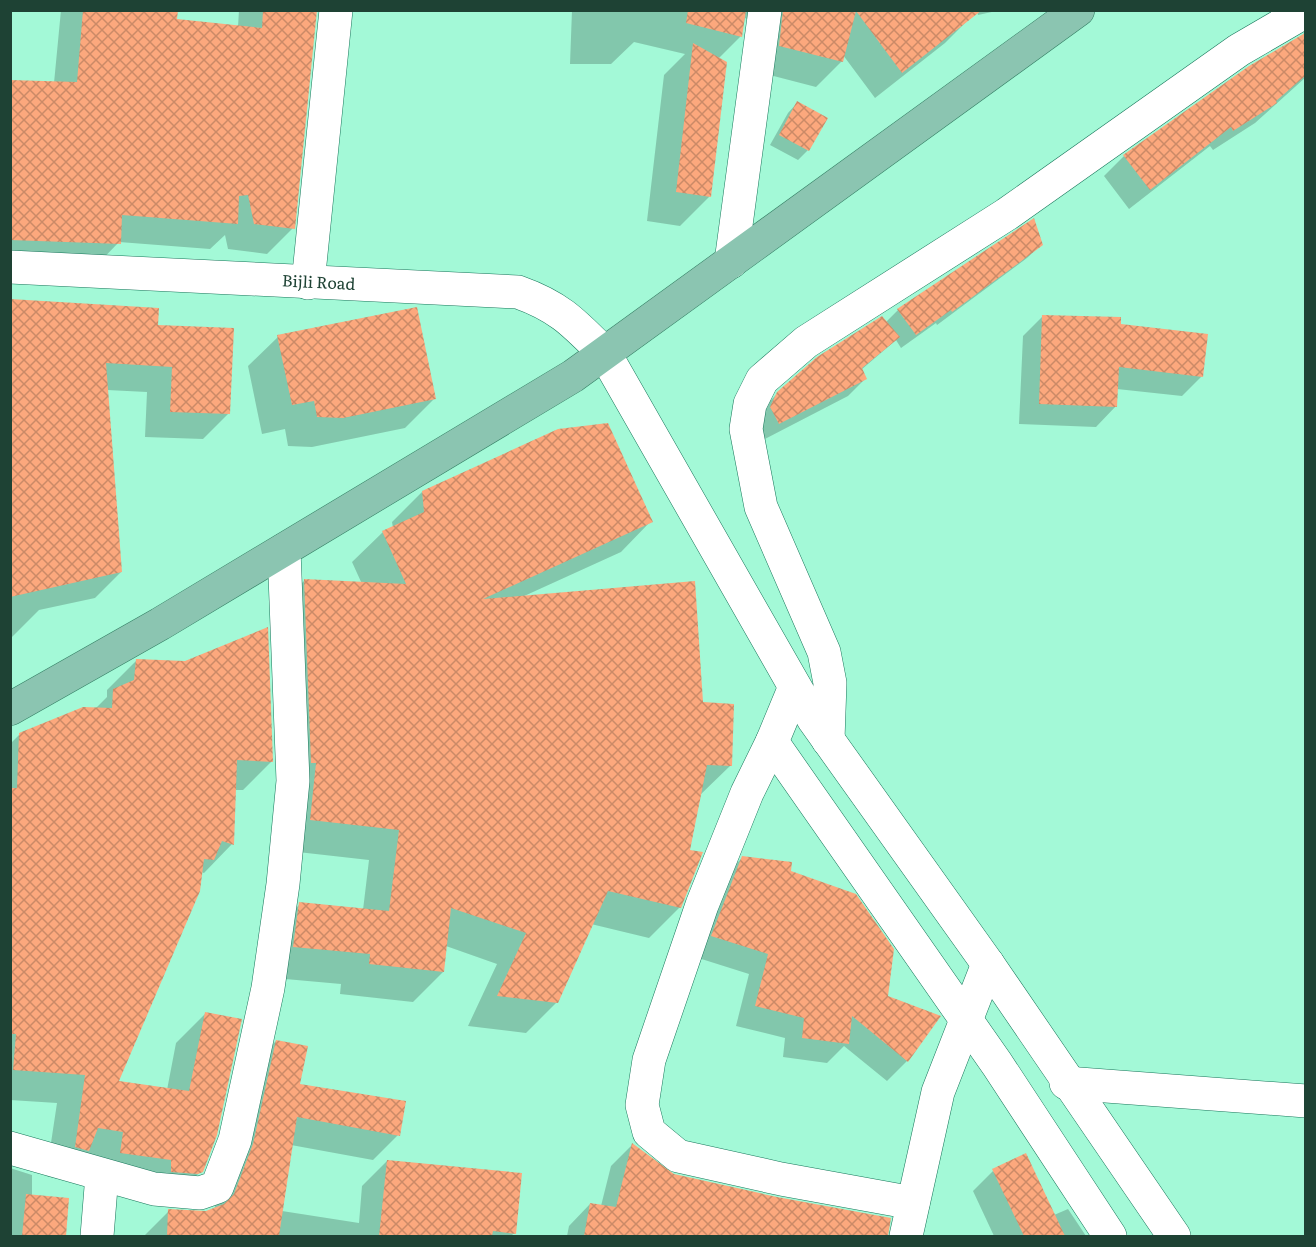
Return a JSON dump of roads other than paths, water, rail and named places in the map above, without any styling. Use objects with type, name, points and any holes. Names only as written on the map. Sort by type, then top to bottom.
[{"type":"main road","points":[[10,709],[160,624],[573,376],[1078,10]]},
{"type":"street","points":[[308,283],[336,10]]},
{"type":"street","points":[[731,262],[765,10]]},
{"type":"street","points":[[828,740],[830,683],[824,652],[761,507],[746,429],[750,404],[762,380],[806,342],[1007,214],[1239,50],[1305,11]]},
{"type":"street","name":"Bijli Road","points":[[10,267],[518,292],[543,301],[569,317],[605,354],[794,689],[988,964],[1066,1083],[1174,1236]]},
{"type":"street","points":[[10,1148],[154,1188],[200,1193],[217,1187],[235,1140],[268,988],[283,884],[293,781],[284,550]]},
{"type":"street","points":[[794,689],[747,793],[702,905],[649,1060],[642,1105],[649,1132],[678,1156],[781,1179],[913,1203]]},
{"type":"street","points":[[772,742],[997,1064],[1110,1236]]},
{"type":"street","points":[[906,1236],[938,1092],[988,964]]},
{"type":"street","points":[[1066,1083],[1284,1099]]},
{"type":"street","points":[[97,1236],[102,1175]]}]
